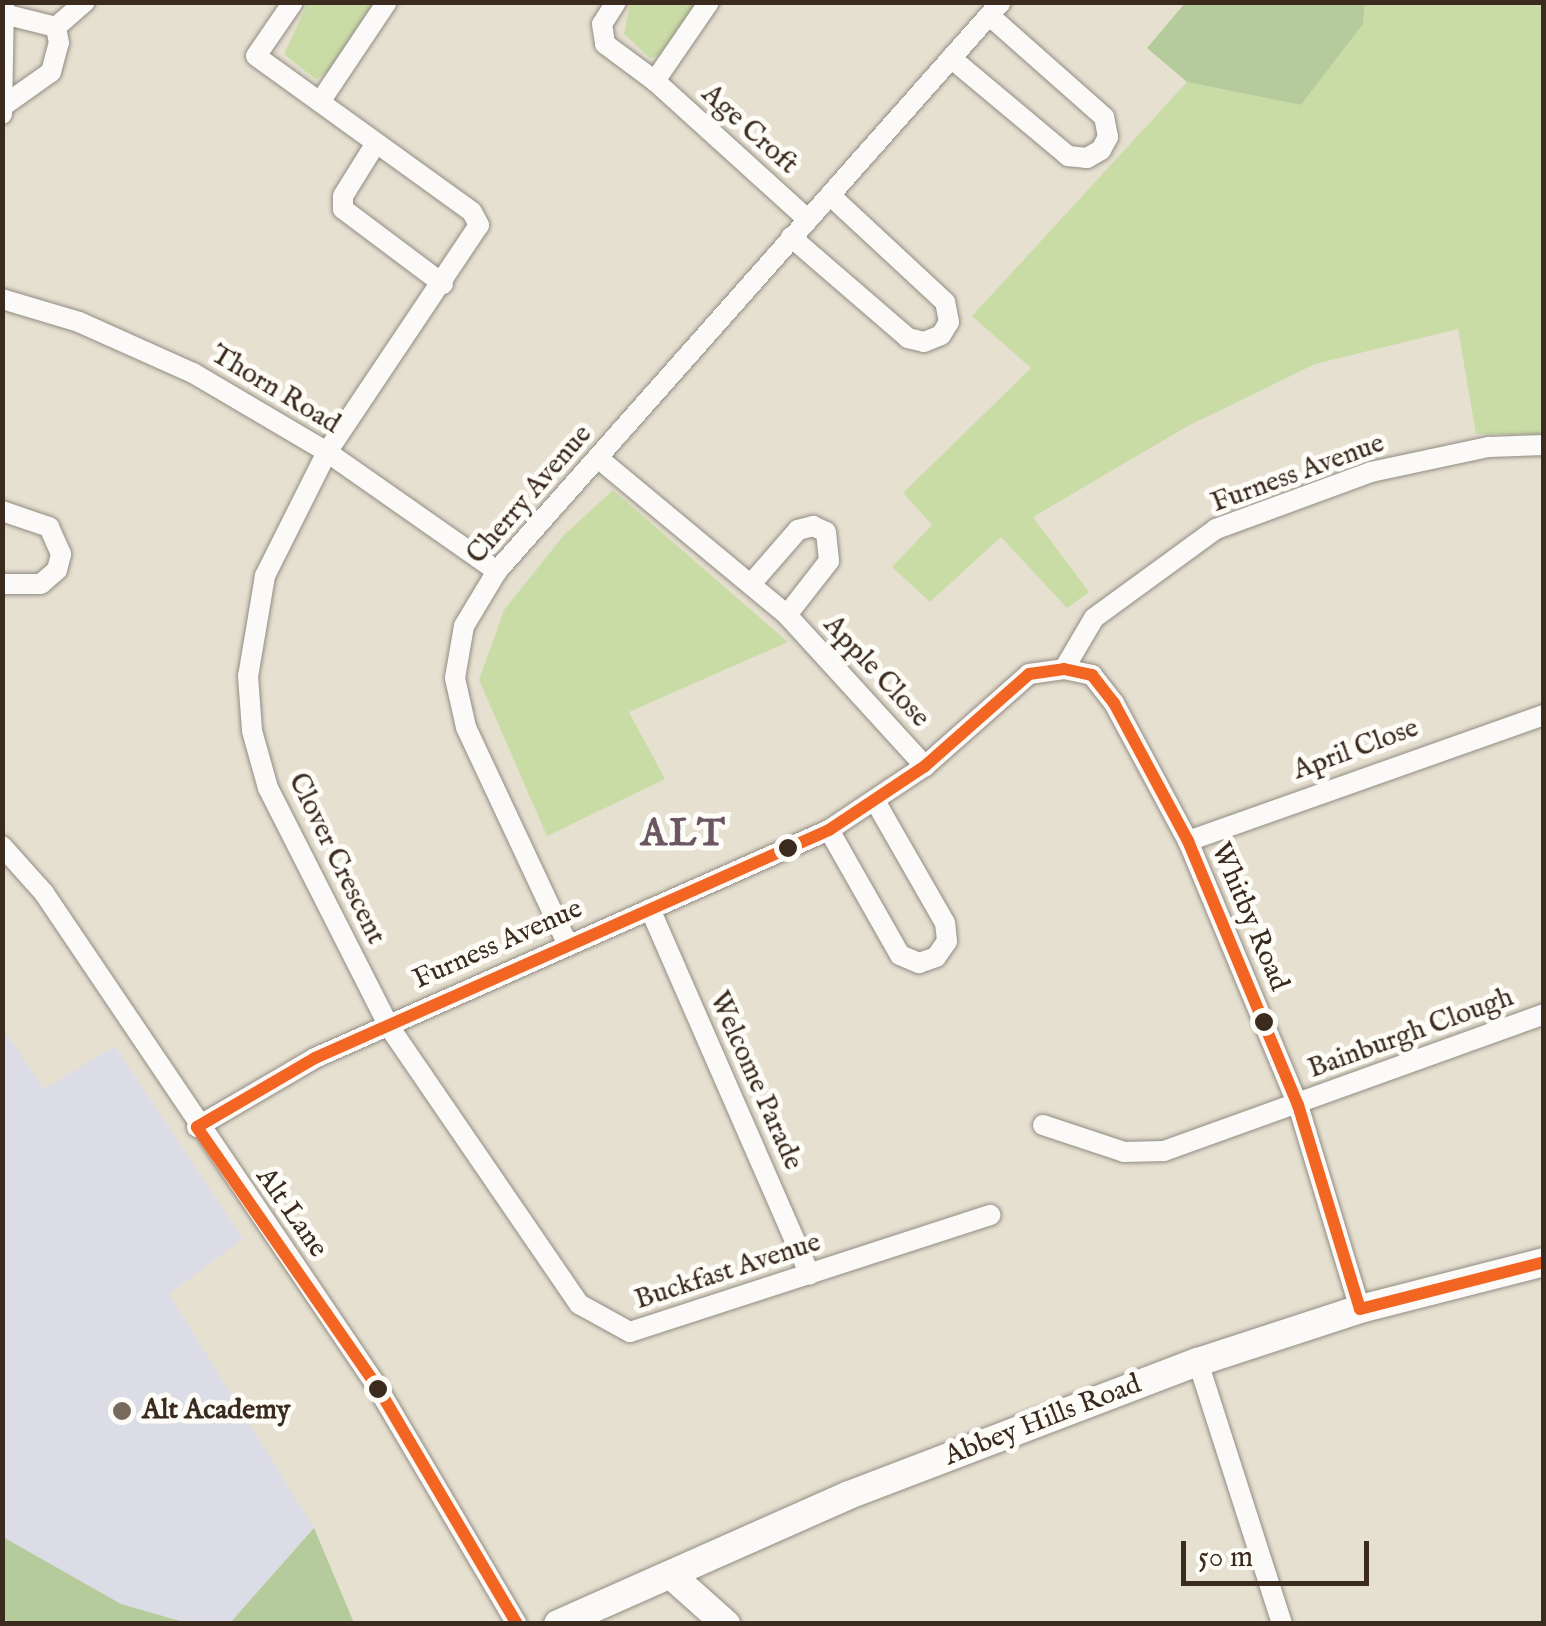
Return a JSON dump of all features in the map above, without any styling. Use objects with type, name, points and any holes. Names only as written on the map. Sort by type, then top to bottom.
[{"type":"main road","name":"Abbey Hills Road","points":[[558,1624],[849,1495],[1198,1362],[1360,1308],[1544,1262]]},
{"type":"main road","points":[[671,1575],[726,1624]]},
{"type":"street","points":[[2,114],[4,2]]},
{"type":"street","points":[[3,106],[50,72],[56,27],[85,2]]},
{"type":"street","points":[[293,2],[256,56],[376,143],[343,196],[343,209],[443,284]]},
{"type":"street","points":[[320,102],[387,2]]},
{"type":"street","name":"Age Croft","points":[[616,2],[602,24],[605,44],[655,80],[806,220]]},
{"type":"street","points":[[655,80],[710,2]]},
{"type":"street","name":"Cherry Avenue","points":[[567,943],[466,727],[458,694],[464,626],[498,571],[791,236],[995,9],[1104,117],[1108,137],[1101,150],[1087,158],[1068,156],[951,58]]},
{"type":"street","points":[[4,14],[56,27]]},
{"type":"street","name":"Clover Crescent","points":[[376,143],[478,219],[476,237],[327,452],[265,576],[248,676],[252,731],[268,788],[388,1025]]},
{"type":"street","points":[[791,236],[908,338],[924,342],[941,335],[948,322],[945,302],[830,195]]},
{"type":"street","name":"Thorn Road","points":[[2,299],[79,322],[193,373],[327,452],[498,571]]},
{"type":"street","name":"Furness Avenue","points":[[1064,669],[1094,618],[1216,529],[1371,472],[1490,447],[1544,445]]},
{"type":"street","name":"Apple Close","points":[[598,458],[786,615],[925,766]]},
{"type":"street","points":[[2,511],[49,527],[61,560],[42,584],[2,584]]},
{"type":"street","name":"Apple Close","points":[[751,584],[798,530],[812,526],[826,532],[829,561],[786,615]]},
{"type":"street","name":"Furness Avenue","points":[[197,1127],[315,1058],[828,830],[925,766],[1029,674],[1064,669],[1092,675]]},
{"type":"street","name":"Whitby Road","points":[[1092,675],[1114,703],[1188,841],[1298,1105],[1360,1308]]},
{"type":"street","name":"April Close","points":[[1188,841],[1544,714]]},
{"type":"street","points":[[828,830],[900,955],[919,963],[936,957],[946,942],[945,923],[876,801]]},
{"type":"street","name":"Alt Lane","points":[[2,846],[44,893],[197,1127],[376,1386],[517,1624]]},
{"type":"street","name":"Welcome Parade","points":[[650,909],[810,1275]]},
{"type":"street","name":"Bainburgh Clough","points":[[1043,1126],[1124,1152],[1164,1151],[1544,1014]]},
{"type":"street","name":"Buckfast Avenue","points":[[388,1025],[579,1304],[630,1332],[992,1215]]},
{"type":"street","points":[[1198,1362],[1282,1624]]},
{"type":"shaded area","name":"Alt Academy","points":[[2,1027],[44,1089],[115,1046],[243,1239],[169,1294],[314,1528],[230,1623],[187,1623],[121,1604],[3,1537]]},
{"type":"green space","points":[[1185,2],[1365,3],[1363,24],[1301,105],[1187,82],[1147,48]]},
{"type":"green space","points":[[308,3],[377,3],[329,72],[315,79],[284,54]]},
{"type":"green space","points":[[630,3],[698,3],[660,56],[650,58],[624,34]]},
{"type":"green space","points":[[1365,3],[1543,3],[1543,434],[1476,434],[1458,329],[1315,364],[1186,427],[1033,517],[1089,592],[1067,608],[1001,537],[930,602],[892,567],[932,525],[903,493],[1031,368],[972,316],[1187,82],[1301,105],[1363,24]]},
{"type":"green space","points":[[613,490],[788,642],[629,712],[665,779],[547,836],[479,680],[504,610],[564,535]]},
{"type":"green space","points":[[314,1528],[354,1623],[230,1623]]},
{"type":"green space","points":[[3,1537],[121,1604],[187,1623],[11,1623],[3,1619]]},
{"type":"transit line","points":[[517,1624],[376,1385],[197,1127],[315,1058],[829,830],[925,766],[1029,674],[1064,669],[1092,675],[1114,703],[1188,841],[1298,1105],[1360,1309],[1544,1262]]},
{"type":"place","name":"Alt Academy","points":[[122,1411]]},
{"type":"district","name":"ALT","points":[[684,836]]}]
